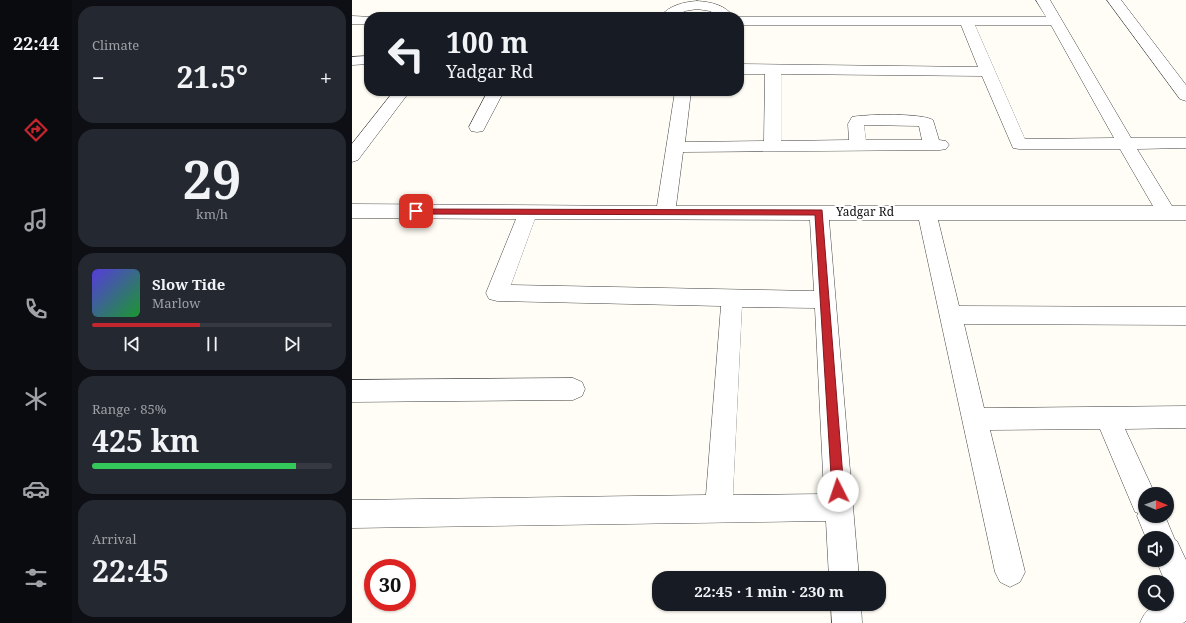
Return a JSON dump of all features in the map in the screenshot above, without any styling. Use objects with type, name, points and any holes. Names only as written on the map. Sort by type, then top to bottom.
[{"type":"street","points":[[1043,0],[1054,22],[1166,213]]},
{"type":"street","points":[[1114,0],[1186,96]]},
{"type":"street","points":[[675,12],[682,8],[700,3],[723,12]]},
{"type":"street","points":[[352,20],[364,20]]},
{"type":"street","points":[[744,20],[1054,22]]},
{"type":"street","points":[[966,21],[1019,144],[1186,143]]},
{"type":"street","points":[[352,61],[364,60]]},
{"type":"street","points":[[744,69],[773,68],[988,72]]},
{"type":"street","points":[[772,147],[773,68]]},
{"type":"street","points":[[352,156],[398,96]]},
{"type":"street","points":[[477,127],[493,96]]},
{"type":"street","points":[[666,213],[682,96]]},
{"type":"street","points":[[674,147],[772,147],[858,146],[936,145],[927,124],[923,121],[863,120],[858,121],[856,124],[858,146]]},
{"type":"street","name":"Yadgar Rd","points":[[352,211],[528,213],[819,212],[1186,214]]},
{"type":"street","points":[[819,212],[844,571]]},
{"type":"street","points":[[528,213],[498,293],[824,300]]},
{"type":"street","points":[[927,213],[1010,572]]},
{"type":"street","points":[[718,507],[732,298]]},
{"type":"street","points":[[951,315],[1186,316]]},
{"type":"street","points":[[352,391],[572,389]]},
{"type":"street","points":[[974,419],[1186,417]]},
{"type":"street","points":[[1108,418],[1138,487]]},
{"type":"street","points":[[352,514],[718,507],[839,507]]},
{"type":"street","points":[[1174,567],[1186,594]]},
{"type":"street","points":[[1154,623],[1186,604]]},
{"type":"street","points":[[846,611],[847,623]]},
{"type":"route","points":[[416,211],[528,213],[819,212],[838,491]]}]
